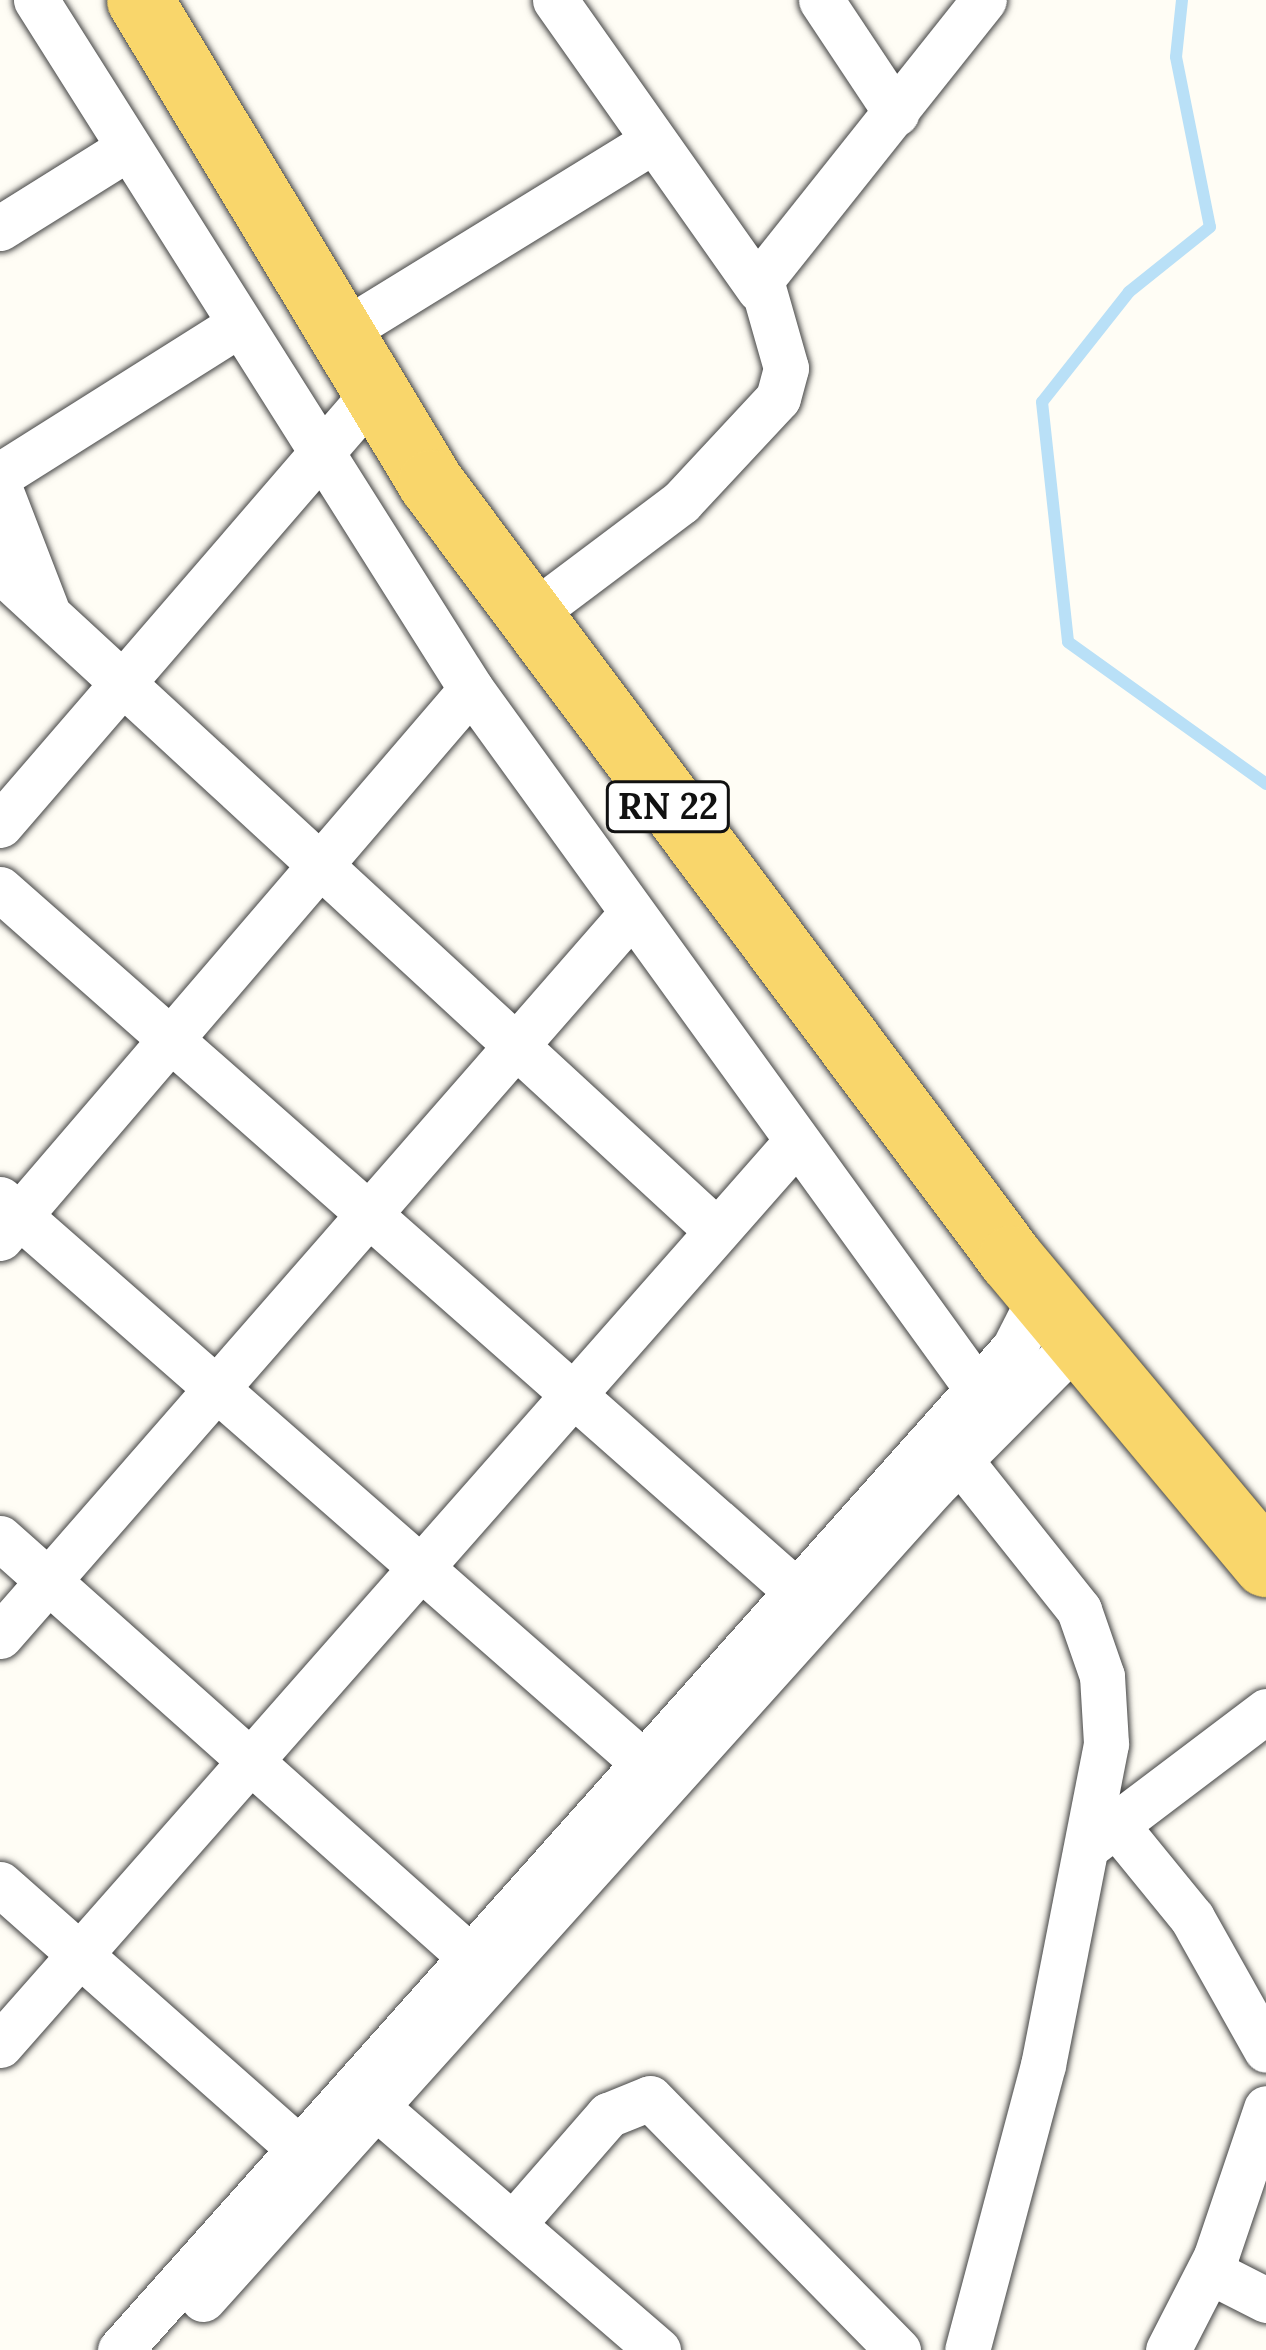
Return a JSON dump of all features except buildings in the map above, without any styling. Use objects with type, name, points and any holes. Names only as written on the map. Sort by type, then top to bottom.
[{"type":"main road","name":"RN 22","points":[[140,0],[372,394],[1059,1319],[1266,1564]]},
{"type":"street","points":[[36,0],[315,457],[471,689],[794,1144],[987,1403]]},
{"type":"street","points":[[532,614],[681,502],[778,398],[786,368],[758,289],[555,0]]},
{"type":"street","points":[[821,0],[896,113]]},
{"type":"street","points":[[758,289],[984,0]]},
{"type":"street","points":[[336,336],[653,141]]},
{"type":"street","points":[[0,228],[128,148]]},
{"type":"street","points":[[0,475],[238,325]]},
{"type":"street","points":[[0,825],[372,394]]},
{"type":"street","points":[[0,489],[46,608]]},
{"type":"street","points":[[0,570],[716,1232]]},
{"type":"street","points":[[471,689],[172,1039],[6,1218],[217,1388],[654,1772]]},
{"type":"street","points":[[0,889],[807,1601]]},
{"type":"street","points":[[0,1636],[630,915]]},
{"type":"street","points":[[0,2045],[794,1144]]},
{"type":"street","points":[[120,2350],[308,2156],[1059,1319]]},
{"type":"street","points":[[807,1601],[959,1460],[987,1403]]},
{"type":"street","points":[[959,1460],[1054,1573],[1092,1640],[1106,1744],[1104,1835],[967,2350]]},
{"type":"street","points":[[0,1538],[478,1965]]},
{"type":"street","points":[[1104,1835],[1266,1711]]},
{"type":"street","points":[[1104,1835],[1192,1918],[1266,2050]]},
{"type":"street","points":[[0,1883],[308,2156]]},
{"type":"street","points":[[157,2350],[308,2156],[375,2106],[478,1965]]},
{"type":"street","points":[[513,2224],[608,2115],[650,2098],[898,2350]]},
{"type":"street","points":[[375,2106],[513,2224],[643,2345]]},
{"type":"street","points":[[1168,2350],[1209,2271],[1266,2108]]},
{"type":"street","points":[[1209,2271],[1266,2300]]},
{"type":"waterway","points":[[1182,0],[1176,57],[1210,227],[1129,292],[1042,402],[1068,642],[1266,784]]}]
